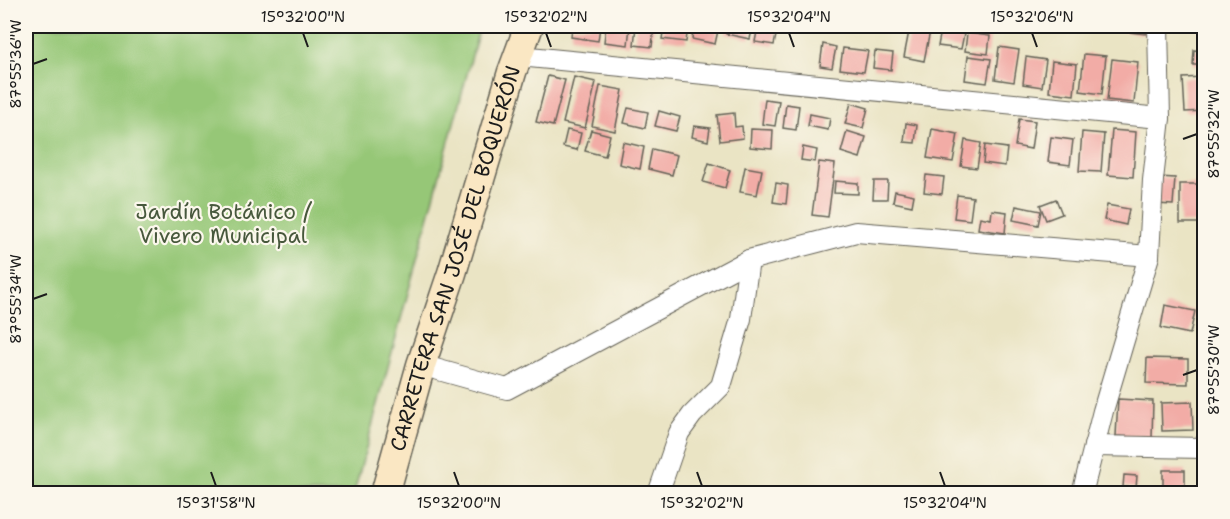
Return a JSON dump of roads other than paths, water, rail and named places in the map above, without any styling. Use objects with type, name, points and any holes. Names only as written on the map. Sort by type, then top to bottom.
[{"type":"street","name":"CARRETERA SAN JOSÉ DEL BOQUERÓN","points":[[385,494],[421,365],[452,273],[512,72],[529,26]]},
{"type":"street","points":[[1082,494],[1149,256],[1153,180],[1160,118],[1158,26]]},
{"type":"street","points":[[519,56],[1160,118]]},
{"type":"street","points":[[421,365],[507,389],[749,260],[856,232],[1149,256]]},
{"type":"street","points":[[657,494],[679,433],[692,415],[721,386],[741,319],[749,260]]},
{"type":"street","points":[[1094,446],[1204,448]]},
{"type":"park label","name":"Jardín Botánico / Vivero Municipal","points":[[223,224]]}]
